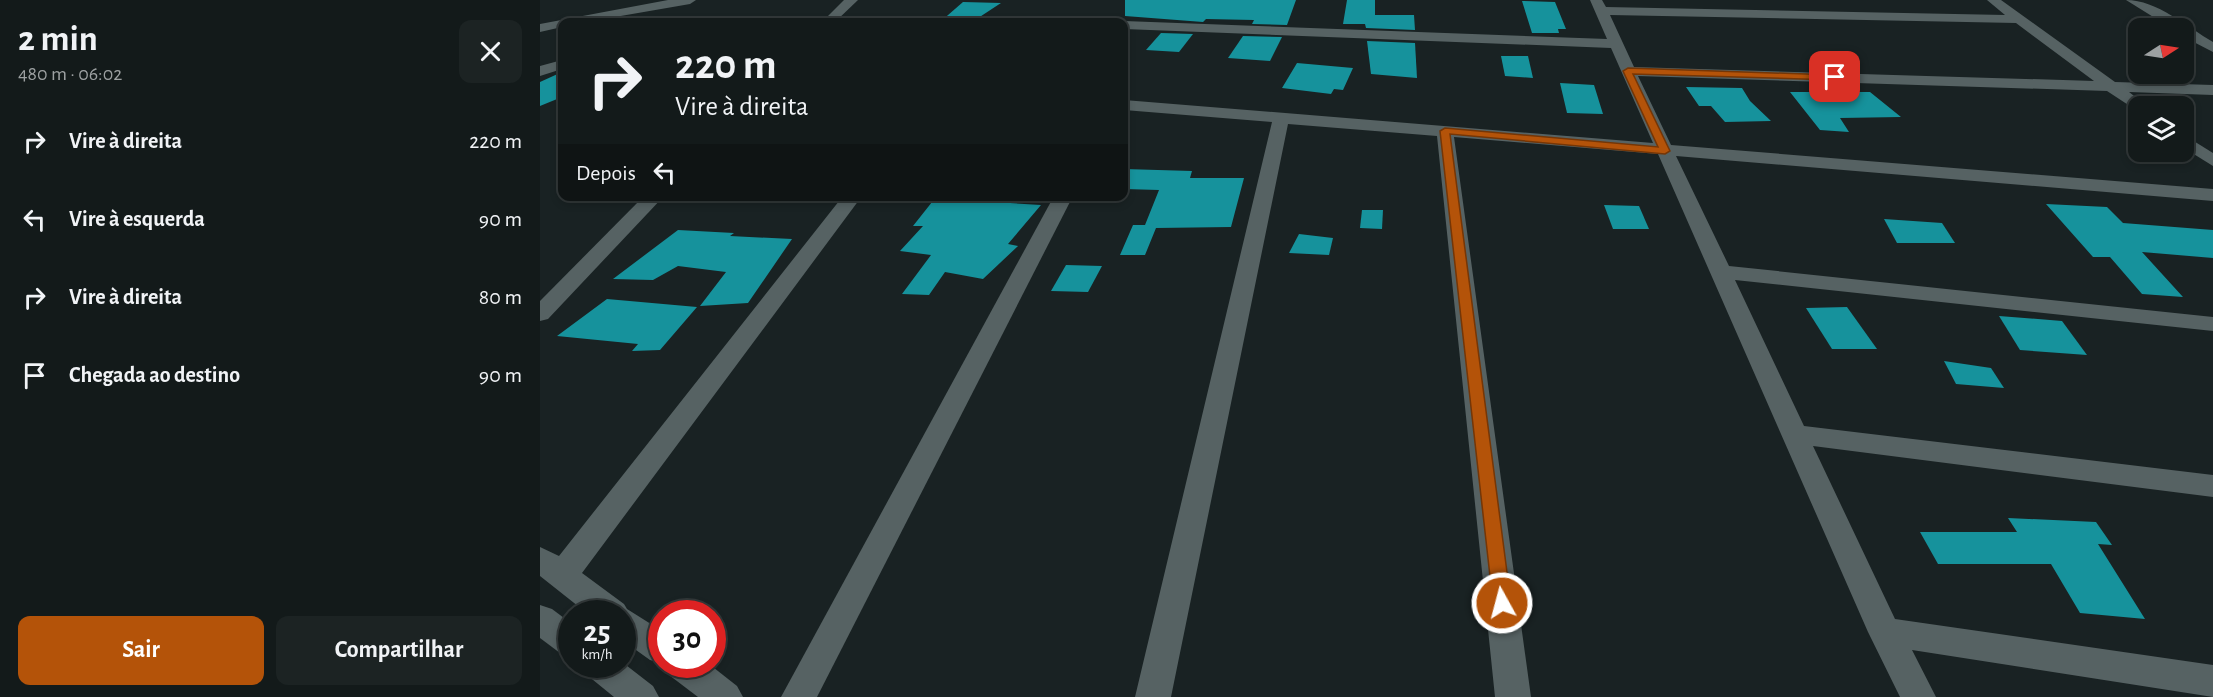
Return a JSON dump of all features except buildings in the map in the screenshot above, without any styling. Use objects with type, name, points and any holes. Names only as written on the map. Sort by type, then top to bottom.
[{"type":"street","points":[[591,18],[690,0]]},
{"type":"street","points":[[832,18],[852,0]]},
{"type":"street","points":[[1993,0],[2128,99]]},
{"type":"street","points":[[2132,0],[2162,18]]},
{"type":"street","points":[[1918,697],[1885,632],[1598,5],[2018,19]]},
{"type":"street","points":[[1001,18],[1012,7]]},
{"type":"street","points":[[540,28],[558,24]]},
{"type":"street","points":[[1128,25],[1616,44]]},
{"type":"street","points":[[2194,37],[2213,48]]},
{"type":"street","points":[[540,71],[558,65]]},
{"type":"street","points":[[1628,71],[2213,90]]},
{"type":"street","points":[[1128,105],[2213,195]]},
{"type":"street","points":[[1153,697],[1281,118]]},
{"type":"street","points":[[1445,131],[1513,697]]},
{"type":"street","points":[[2194,147],[2213,161]]},
{"type":"street","points":[[540,314],[650,201]]},
{"type":"street","points":[[594,600],[551,568],[849,201]]},
{"type":"street","points":[[799,697],[1061,201]]},
{"type":"street","points":[[1720,272],[2213,324]]},
{"type":"street","points":[[1794,434],[2213,486]]},
{"type":"street","points":[[540,619],[558,632]]},
{"type":"street","points":[[1885,632],[2213,681]]},
{"type":"street","points":[[617,678],[641,697]]},
{"type":"street","points":[[700,678],[725,697]]},
{"type":"route","points":[[1502,603],[1445,131],[1665,151],[1628,71],[1835,77]]}]
